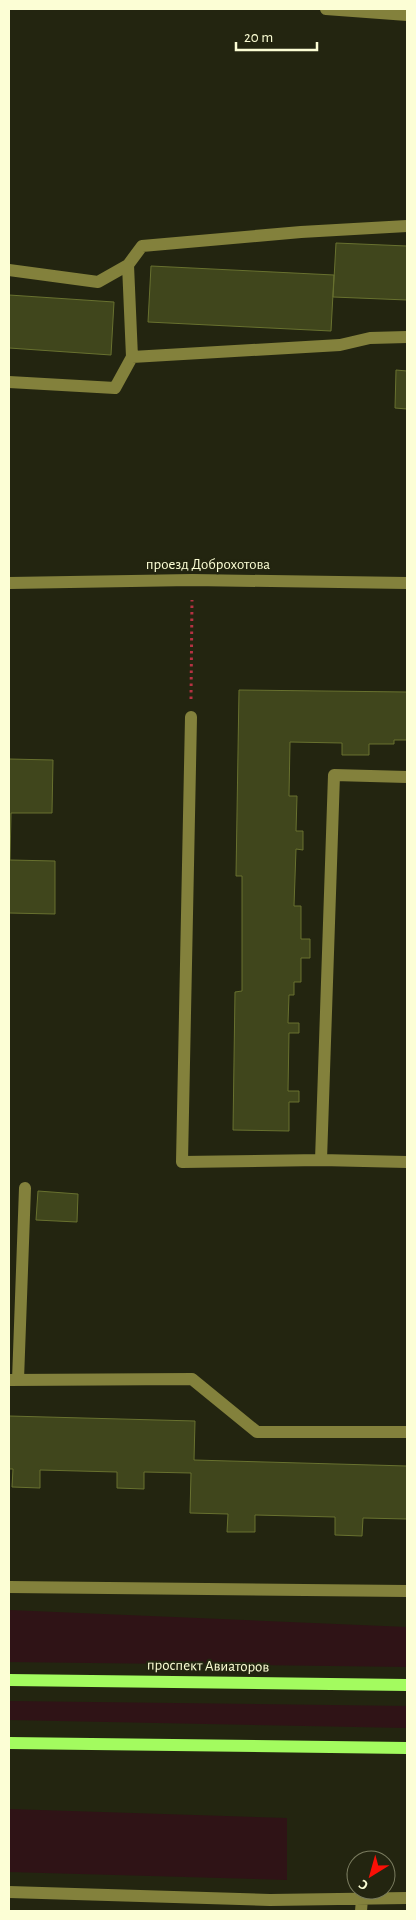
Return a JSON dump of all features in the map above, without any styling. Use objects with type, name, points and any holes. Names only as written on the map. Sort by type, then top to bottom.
[{"type":"main road","name":"проспект Авиаторов","points":[[9,1680],[407,1685]]},
{"type":"main road","points":[[9,1743],[407,1748]]},
{"type":"street","points":[[326,9],[407,15]]},
{"type":"street","points":[[9,270],[98,282],[128,266],[142,246],[301,232],[407,226]]},
{"type":"street","points":[[9,382],[115,388],[132,357],[128,266]]},
{"type":"street","points":[[132,357],[340,345],[370,338],[407,337]]},
{"type":"street","name":"проезд Доброхотова","points":[[9,583],[192,580],[407,583]]},
{"type":"street","points":[[191,717],[182,1162],[321,1160],[407,1162]]},
{"type":"street","points":[[321,1160],[334,775],[407,777]]},
{"type":"street","points":[[25,1188],[14,1328],[14,1380],[192,1379],[257,1432],[407,1432]]},
{"type":"street","points":[[9,1587],[407,1592]]},
{"type":"street","points":[[9,1892],[270,1900],[362,1905],[407,1898]]},
{"type":"path","points":[[191,717],[192,580]]},
{"type":"shaded area","points":[[9,1610],[407,1627],[407,1667],[9,1662]]},
{"type":"shaded area","points":[[9,1701],[407,1706],[407,1728],[9,1720]]},
{"type":"shaded area","points":[[9,1809],[287,1818],[287,1880],[9,1872]]},
{"type":"building","points":[[336,243],[407,246],[407,300],[333,297]]},
{"type":"building","points":[[151,266],[334,275],[331,331],[148,322]]},
{"type":"building","points":[[9,295],[114,302],[111,355],[9,348]]},
{"type":"building","points":[[396,370],[407,371],[407,409],[395,408]]},
{"type":"building","points":[[239,690],[407,692],[407,740],[394,740],[394,744],[369,744],[369,755],[342,755],[342,743],[290,742],[289,796],[297,796],[296,831],[303,831],[303,850],[296,849],[294,906],[301,906],[301,939],[310,939],[310,958],[301,958],[301,982],[294,982],[294,995],[289,995],[288,1023],[299,1023],[299,1033],[289,1033],[288,1091],[299,1091],[299,1102],[289,1102],[289,1131],[233,1130],[235,992],[242,991],[242,876],[236,876]]},
{"type":"building","points":[[9,759],[53,760],[52,813],[11,813],[10,860],[55,861],[55,914],[9,913]]},
{"type":"building","points":[[38,1191],[78,1194],[77,1222],[36,1220]]},
{"type":"building","points":[[9,1416],[195,1421],[194,1460],[407,1466],[407,1519],[363,1518],[362,1536],[335,1535],[335,1517],[255,1515],[255,1532],[227,1532],[228,1514],[190,1513],[191,1473],[144,1472],[144,1489],[117,1488],[117,1472],[40,1470],[40,1488],[12,1487],[13,1469],[9,1469]]}]
